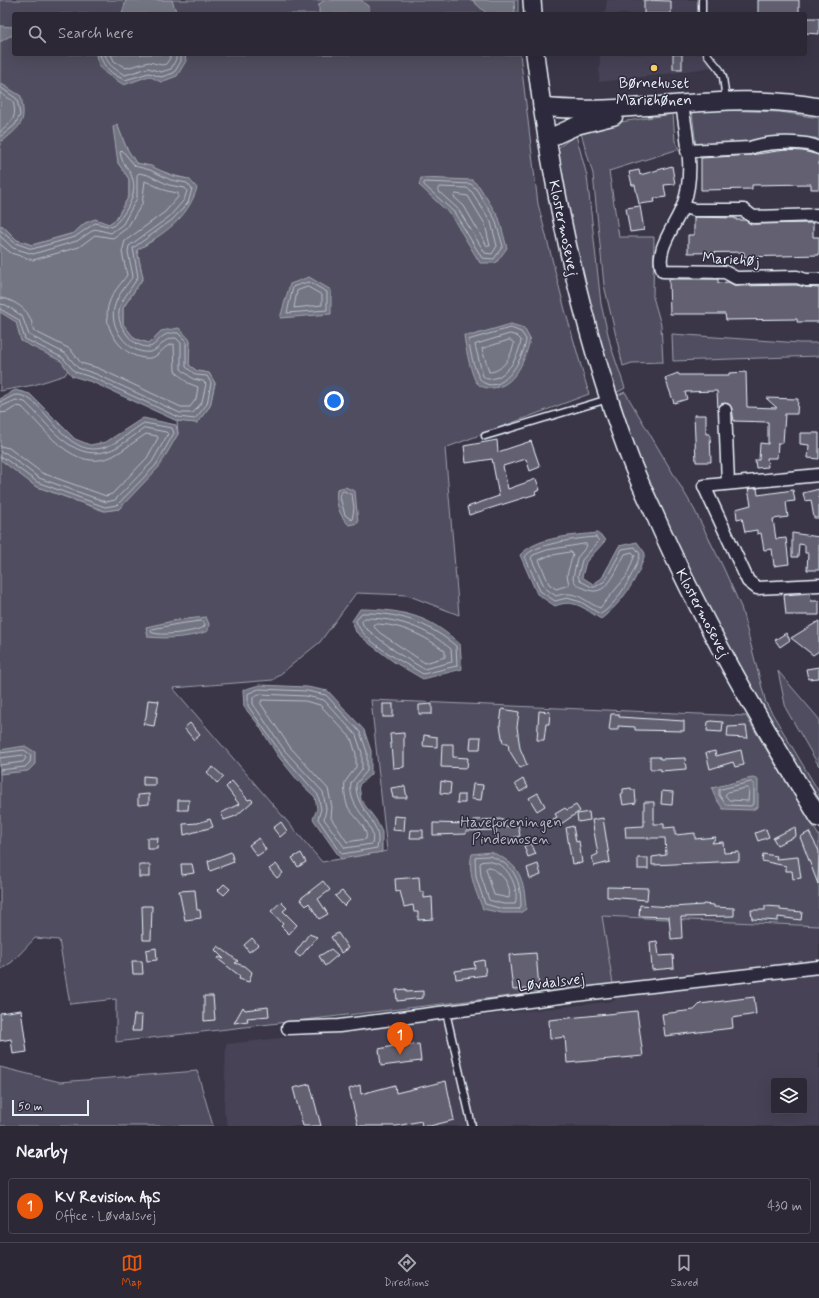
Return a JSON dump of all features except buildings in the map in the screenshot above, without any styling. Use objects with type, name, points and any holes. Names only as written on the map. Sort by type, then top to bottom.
[{"type":"main road","points":[[532,0],[533,12]]},
{"type":"main road","name":"Klostermosevej","points":[[536,56],[542,107],[555,192],[568,251],[589,332],[609,398],[630,457],[669,549],[717,642],[819,818]]},
{"type":"main road","points":[[542,107],[574,110],[726,100],[775,101],[819,107]]},
{"type":"main road","points":[[547,139],[578,125],[639,110],[648,105]]},
{"type":"street","name":"Mariehøj","points":[[682,103],[690,176],[683,207],[668,234],[660,265],[663,271],[725,272],[736,278],[797,277],[806,280],[819,280]]},
{"type":"street","points":[[688,151],[750,148],[758,145],[784,144],[812,144],[819,148]]},
{"type":"street","points":[[683,207],[695,210],[744,210],[754,217],[819,215]]},
{"type":"street","points":[[725,410],[728,483]]},
{"type":"street","points":[[819,475],[704,486],[748,580],[757,588],[819,585]]},
{"type":"street","name":"Løvdalsvej","points":[[288,1028],[339,1026],[599,992],[819,967]]},
{"type":"lane","points":[[702,0],[702,12]]},
{"type":"lane","points":[[708,56],[723,77],[726,100]]},
{"type":"lane","points":[[485,436],[609,398]]},
{"type":"lane","points":[[446,1012],[472,1126]]},
{"type":"shaded area","points":[[607,0],[699,0],[699,12],[605,12]]},
{"type":"shaded area","name":"Børnehuset Mariehønen","points":[[600,56],[704,56],[712,67],[674,73],[599,82]]},
{"type":"shaded area","points":[[601,916],[819,926],[819,1126],[228,1126],[224,1111],[226,1044],[615,1001]]},
{"type":"green space","name":"Haveforeningen Pindemosen","points":[[0,0],[518,0],[518,12],[12,12],[12,56],[520,56],[538,204],[565,310],[589,394],[445,448],[459,615],[407,595],[356,593],[320,642],[273,680],[173,688],[322,862],[387,851],[371,700],[746,716],[819,836],[819,926],[602,916],[613,984],[116,1042],[116,999],[70,1004],[59,940],[35,938],[12,962],[0,970],[0,458],[35,486],[104,511],[119,509],[178,434],[177,421],[197,423],[210,406],[215,383],[209,373],[197,371],[189,365],[190,340],[161,331],[149,343],[135,339],[123,324],[123,308],[143,278],[137,250],[154,240],[189,179],[136,163],[126,147],[117,124],[118,163],[129,179],[129,196],[116,219],[109,224],[85,223],[74,233],[32,245],[17,240],[3,226],[0,226]]},
{"type":"green space","points":[[722,110],[780,112],[819,118],[819,142],[816,138],[753,140],[749,144],[696,146],[692,112]]},
{"type":"green space","points":[[673,114],[675,141],[679,149],[609,171],[619,237],[654,237],[653,297],[661,325],[663,362],[632,363],[623,366],[604,285],[593,174],[581,133],[607,124]]},
{"type":"green space","points":[[576,135],[587,176],[601,304],[611,347],[625,388],[616,393],[578,263],[555,150]]},
{"type":"green space","points":[[0,306],[77,354],[65,375],[34,385],[0,391]]},
{"type":"green space","points":[[672,334],[819,343],[819,356],[673,361]]},
{"type":"green space","points":[[625,392],[694,509],[723,567],[741,607],[766,703],[819,792],[819,801],[744,675],[720,632],[676,545],[634,448],[618,395]]},
{"type":"green space","points":[[778,671],[819,719],[819,766],[786,709]]},
{"type":"green space","points":[[0,1067],[60,1082],[197,1071],[213,1126],[0,1126]]},
{"type":"water","points":[[126,0],[172,0],[176,12],[123,12]]},
{"type":"water","points":[[325,0],[361,0],[370,8],[369,12],[319,12],[319,4]]},
{"type":"water","points":[[472,0],[514,0],[515,12],[485,12]]},
{"type":"water","points":[[0,26],[12,27],[12,36],[0,42]]},
{"type":"water","points":[[96,56],[185,56],[186,61],[177,76],[161,82],[149,76],[124,85],[102,70]]},
{"type":"water","points":[[0,83],[21,96],[23,112],[23,117],[19,126],[3,141],[0,140]]},
{"type":"water","points":[[117,124],[126,147],[136,163],[151,166],[172,176],[189,179],[197,188],[193,199],[181,217],[156,238],[137,250],[143,278],[123,308],[123,324],[135,339],[149,343],[161,331],[179,328],[190,340],[189,365],[197,371],[209,373],[215,383],[210,406],[197,423],[177,421],[92,382],[72,376],[61,361],[21,341],[16,322],[0,312],[0,226],[3,226],[17,240],[32,245],[74,233],[85,223],[95,219],[109,224],[116,219],[129,196],[129,179],[118,163],[113,127]]},
{"type":"water","points":[[421,178],[472,180],[479,186],[499,218],[507,248],[496,263],[480,263],[451,215],[419,185]]},
{"type":"water","points":[[309,277],[331,290],[331,314],[280,318],[290,284]]},
{"type":"water","points":[[511,324],[524,328],[530,339],[526,355],[518,371],[507,383],[499,387],[491,388],[482,386],[477,383],[473,374],[464,335],[473,335]]},
{"type":"water","points":[[15,390],[30,394],[75,439],[90,445],[106,442],[143,418],[176,425],[178,434],[159,467],[119,509],[105,511],[35,486],[2,461],[0,458],[0,399]]},
{"type":"water","points":[[345,487],[355,491],[358,523],[349,525],[338,508],[337,489]]},
{"type":"water","points":[[597,533],[606,540],[586,562],[582,577],[593,584],[602,578],[619,546],[637,542],[645,553],[639,572],[623,598],[601,619],[584,608],[574,604],[568,603],[555,606],[537,594],[520,555],[527,549],[546,540]]},
{"type":"water","points":[[360,609],[400,612],[420,618],[438,627],[460,644],[462,669],[423,679],[394,662],[356,632],[352,621]]},
{"type":"water","points":[[206,617],[209,624],[208,631],[178,637],[148,637],[146,627],[177,620]]},
{"type":"water","points":[[259,685],[307,687],[328,691],[364,730],[371,751],[371,774],[359,785],[361,800],[376,820],[382,832],[382,852],[341,859],[313,819],[317,809],[315,797],[299,782],[278,756],[258,724],[244,707],[243,690]]},
{"type":"water","points":[[25,746],[35,752],[35,764],[28,771],[0,774],[0,750]]},
{"type":"water","points":[[752,778],[758,779],[758,807],[752,810],[723,809],[715,797],[712,788]]},
{"type":"water","points":[[491,852],[508,862],[519,873],[524,889],[526,909],[520,913],[502,913],[483,909],[471,875],[471,861],[472,854]]},
{"type":"place","name":"Børnehuset Mariehønen","points":[[654,68]]},
{"type":"place","name":"KV Revision ApS","points":[[400,1055]]}]
